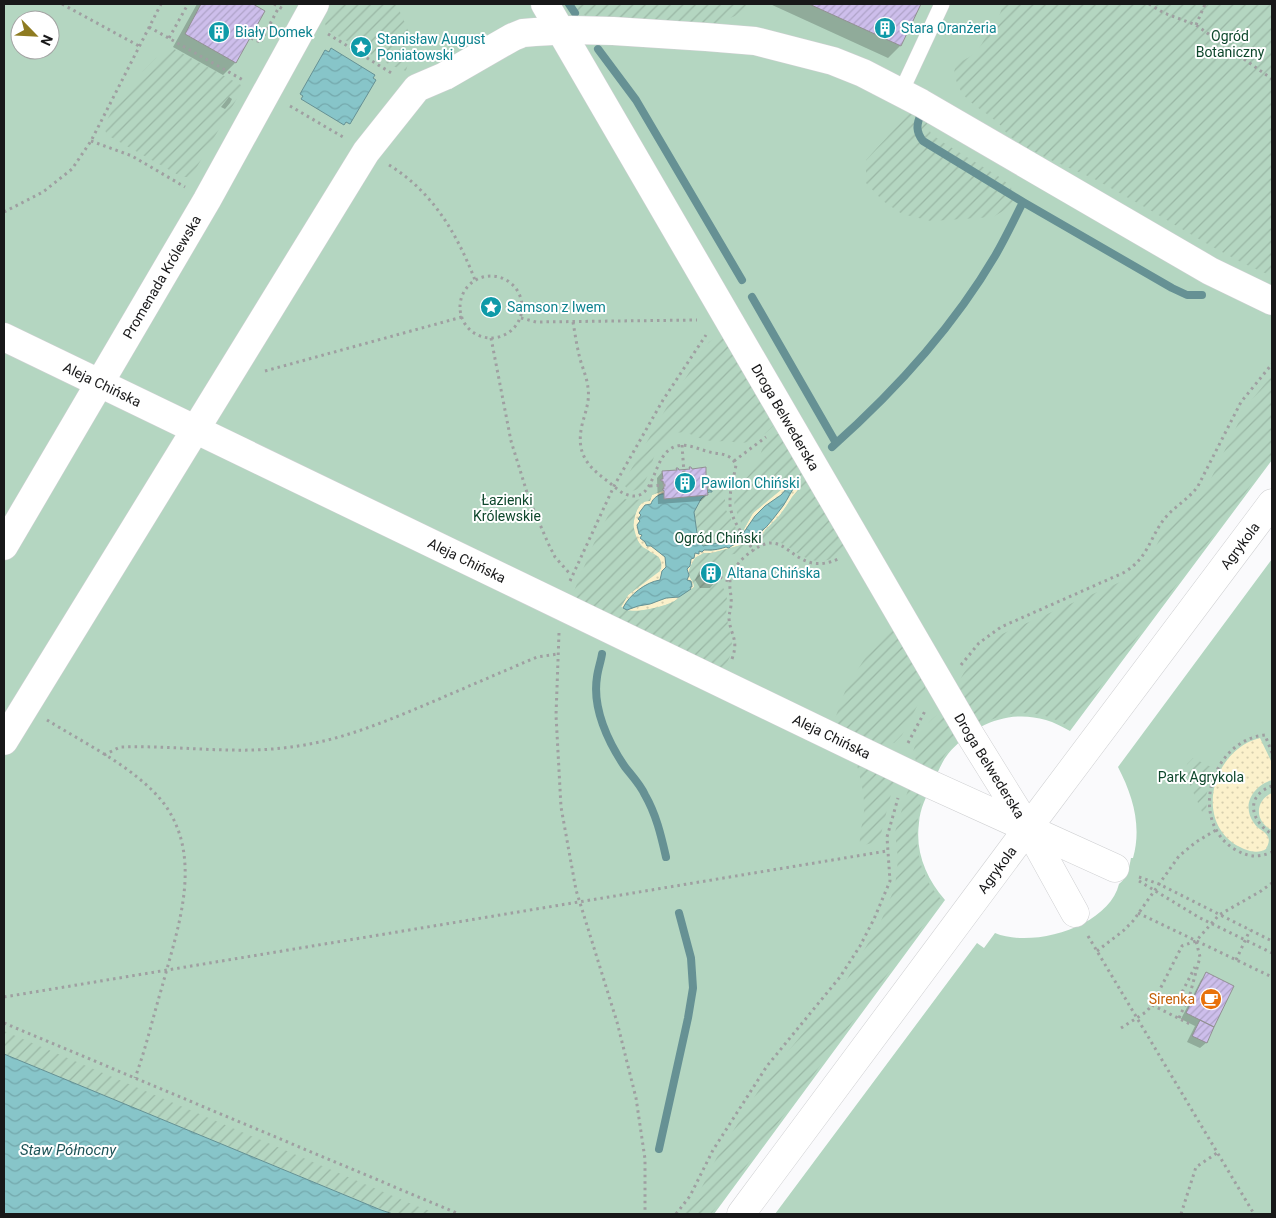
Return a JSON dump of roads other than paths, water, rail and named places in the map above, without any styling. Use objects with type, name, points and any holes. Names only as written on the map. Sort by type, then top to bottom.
[{"type":"street","name":"Droga Belwederska","points":[[545,4],[721,317],[788,423],[969,733],[1028,828],[1080,922]]},
{"type":"street","name":"Promenada Królewska","points":[[4,546],[207,200],[310,13]]},
{"type":"street","points":[[4,741],[366,152],[417,88],[445,76],[518,35],[535,32],[613,31],[755,42],[833,61],[863,73],[901,92],[1210,271],[1272,302]]},
{"type":"street","name":"Aleja Chińska","points":[[4,337],[930,784],[1128,874]]},
{"type":"street","name":"Agrykola","points":[[741,1214],[1272,504]]},
{"type":"lane","points":[[901,92],[942,4]]},
{"type":"water","points":[[331,48],[375,75],[373,78],[376,80],[350,124],[346,122],[344,125],[301,99],[303,96],[300,94],[325,50],[329,52]]},
{"type":"water","points":[[794,480],[797,484],[783,506],[757,535],[729,548],[704,550],[702,552],[699,551],[699,554],[695,553],[687,569],[689,575],[687,580],[691,581],[691,589],[679,597],[666,598],[627,610],[623,608],[629,598],[638,590],[649,583],[660,580],[662,571],[666,567],[665,557],[651,546],[647,546],[640,538],[642,535],[639,534],[637,525],[641,515],[639,513],[645,505],[651,504],[654,498],[661,494],[712,491],[701,499],[694,512],[697,533],[703,546],[735,540],[738,535],[740,538],[755,516],[781,495]]},
{"type":"water","name":"Staw Północny","points":[[4,1054],[381,1210],[393,1214],[4,1214]]},
{"type":"waterway","points":[[569,4],[575,13]]},
{"type":"waterway","points":[[598,49],[636,100],[742,280]]},
{"type":"waterway","points":[[921,114],[917,128],[923,141],[1023,202]]},
{"type":"waterway","points":[[832,447],[878,404],[941,334],[995,256],[1023,202],[1172,288],[1187,295],[1202,295]]},
{"type":"waterway","points":[[752,297],[836,443]]},
{"type":"waterway","points":[[602,654],[597,674],[596,689],[599,713],[613,747],[625,767],[641,787],[649,802],[658,825],[666,857]]},
{"type":"waterway","points":[[659,1149],[693,988],[691,958],[679,913]]},
{"type":"place","name":"Stara Oranżeria","points":[[885,28]]},
{"type":"place","name":"Biały Domek","points":[[219,32]]},
{"type":"place","name":"Stanisław August Poniatowski","points":[[361,47]]},
{"type":"place","name":"Samson z lwem","points":[[491,307]]},
{"type":"place","name":"Pawilon Chiński","points":[[685,483]]},
{"type":"place","name":"Altana Chińska","points":[[711,573]]},
{"type":"place","name":"Sirenka","points":[[1211,999]]},
{"type":"park label","name":"Ogród Botaniczny","points":[[1230,44]]},
{"type":"park label","name":"Łazienki Królewskie","points":[[507,508]]},
{"type":"park label","name":"Ogród Chiński","points":[[718,538]]},
{"type":"park label","name":"Park Agrykola","points":[[1201,777]]}]
